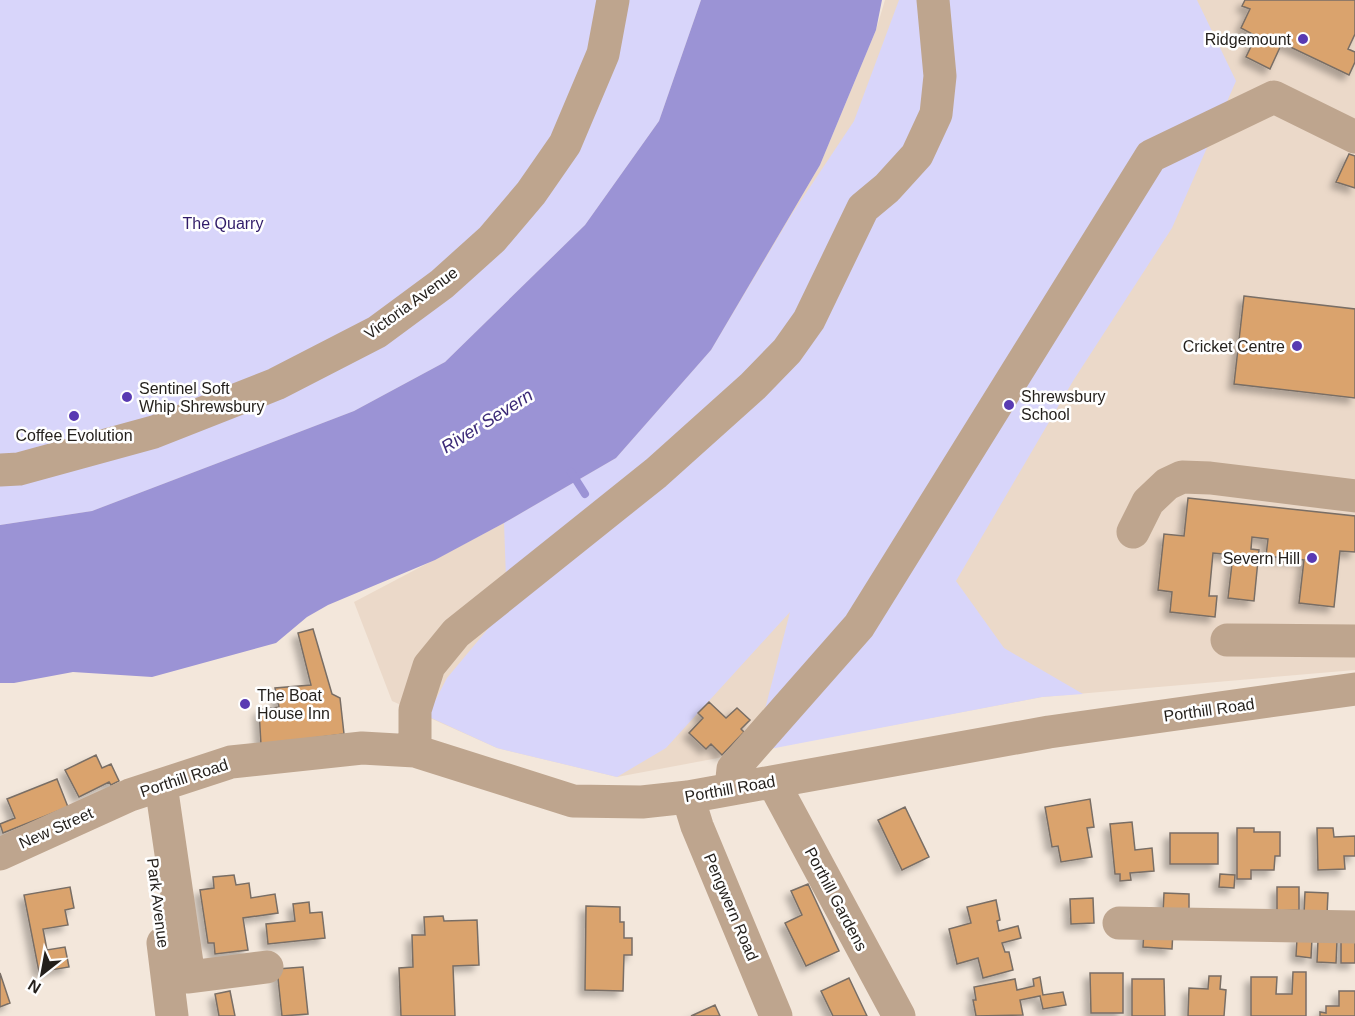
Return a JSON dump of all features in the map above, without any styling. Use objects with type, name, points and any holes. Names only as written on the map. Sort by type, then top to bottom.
[{"type":"street","name":"Victoria Avenue","points":[[0,470],[19,469],[153,432],[255,393],[377,332],[442,284],[492,239],[531,193],[565,144],[603,54],[613,0]]},
{"type":"street","points":[[415,751],[415,710],[429,666],[456,633],[656,473],[753,386],[787,351],[809,320],[863,208],[887,188],[917,155],[936,114],[940,76],[933,0]]},
{"type":"street","points":[[731,789],[733,769],[859,626],[1151,156],[1274,97],[1355,138]]},
{"type":"street","points":[[1133,532],[1149,502],[1167,484],[1182,477],[1210,478],[1355,496]]},
{"type":"street","points":[[1227,640],[1355,641]]},
{"type":"street","name":"Porthill Road","points":[[113,803],[231,762],[362,748],[415,751],[573,801],[642,802],[688,797],[1049,732],[1355,689]]},
{"type":"street","name":"Porthill Gardens","points":[[773,782],[899,1016]]},
{"type":"street","points":[[152,788],[189,977],[267,967]]},
{"type":"street","name":"Park Avenue","points":[[152,788],[172,1016]]},
{"type":"street","name":"Pengwern Road","points":[[688,797],[697,826],[776,1016]]},
{"type":"street","name":"New Street","points":[[0,854],[113,803]]},
{"type":"street","points":[[1119,923],[1355,927]]},
{"type":"shaded area","name":"Shrewsbury School","points":[[885,0],[1355,0],[1355,670],[1042,697],[617,777],[497,748],[392,701],[354,602],[504,523],[616,458],[710,351],[820,165],[876,30]]},
{"type":"green space","name":"The Quarry","points":[[0,0],[701,0],[659,121],[585,225],[445,362],[354,411],[92,511],[0,525]]},
{"type":"green space","name":"Shrewsbury School","points":[[899,0],[1197,0],[1236,81],[1172,228],[1073,381],[956,581],[1004,648],[1083,694],[1042,697],[754,752],[790,612],[666,748],[617,777],[497,748],[427,716],[447,678],[507,606],[504,523],[616,458],[711,350],[792,214],[854,121]]},
{"type":"water","name":"River Severn","points":[[701,0],[882,0],[876,30],[820,165],[711,350],[616,458],[435,560],[328,605],[307,617],[276,643],[152,677],[73,672],[14,683],[0,683],[0,525],[92,511],[354,411],[445,362],[585,225],[659,121]]},
{"type":"building","name":"Ridgemount","points":[[1245,0],[1355,0],[1355,34],[1348,49],[1355,52],[1355,62],[1349,75],[1282,43],[1270,69],[1246,57],[1256,36],[1241,28],[1250,9],[1242,6]]},
{"type":"building","points":[[1349,154],[1355,156],[1355,188],[1336,182]]},
{"type":"building","name":"Cricket Centre","points":[[1244,296],[1355,309],[1355,398],[1234,384]]},
{"type":"building","name":"Severn Hill","points":[[1188,498],[1355,516],[1355,552],[1340,551],[1334,607],[1299,603],[1304,560],[1266,556],[1268,539],[1252,537],[1251,549],[1259,550],[1254,601],[1228,598],[1233,555],[1213,553],[1209,596],[1217,596],[1215,617],[1170,612],[1172,592],[1158,590],[1164,534],[1184,536]]},
{"type":"building","points":[[313,629],[332,694],[340,698],[344,734],[261,745],[259,710],[279,707],[275,688],[311,685],[298,633]]},
{"type":"building","points":[[709,702],[726,718],[737,708],[750,720],[741,729],[744,732],[722,755],[711,744],[706,749],[689,733],[703,718],[698,713]]},
{"type":"building","points":[[96,755],[102,768],[111,764],[119,781],[111,785],[109,782],[79,797],[65,770]]},
{"type":"building","points":[[57,779],[68,807],[3,833],[0,824],[15,818],[7,799]]},
{"type":"building","points":[[1090,799],[1094,827],[1087,828],[1092,857],[1061,862],[1058,846],[1052,847],[1045,807]]},
{"type":"building","points":[[905,807],[929,857],[902,870],[878,820]]},
{"type":"building","points":[[1132,822],[1135,850],[1152,848],[1154,871],[1130,873],[1131,880],[1120,881],[1120,874],[1115,874],[1110,824]]},
{"type":"building","points":[[1237,828],[1254,828],[1254,832],[1280,832],[1280,856],[1275,856],[1274,870],[1251,870],[1251,879],[1237,879]]},
{"type":"building","points":[[1317,828],[1333,828],[1334,837],[1355,836],[1355,856],[1344,856],[1345,869],[1318,870]]},
{"type":"building","points":[[1170,833],[1218,833],[1218,864],[1170,864]]},
{"type":"building","points":[[1220,874],[1235,875],[1234,888],[1219,887]]},
{"type":"building","points":[[234,875],[236,885],[249,883],[251,898],[275,894],[278,913],[243,918],[248,950],[215,954],[214,943],[208,943],[200,890],[214,888],[213,877]]},
{"type":"building","points":[[808,884],[839,951],[806,966],[785,923],[802,915],[791,891]]},
{"type":"building","points":[[70,887],[74,908],[65,910],[68,925],[43,929],[47,950],[65,947],[69,967],[39,972],[24,895]]},
{"type":"building","points":[[1277,887],[1299,887],[1299,910],[1277,911]]},
{"type":"building","points":[[1305,892],[1328,893],[1327,915],[1304,914]]},
{"type":"building","points":[[1164,893],[1189,894],[1189,914],[1163,913]]},
{"type":"building","points":[[1093,898],[1094,923],[1071,924],[1070,899]]},
{"type":"building","points":[[996,900],[1000,920],[997,921],[999,931],[1018,926],[1021,938],[1002,943],[1005,952],[1009,952],[1013,970],[983,978],[978,958],[957,964],[949,929],[971,923],[967,907]]},
{"type":"building","points":[[309,902],[310,913],[322,912],[325,938],[268,944],[266,924],[295,921],[293,904]]},
{"type":"building","points":[[586,906],[620,907],[620,922],[624,922],[624,938],[632,938],[632,955],[624,955],[623,991],[585,990]]},
{"type":"building","points":[[443,916],[444,921],[477,920],[479,965],[453,966],[455,1016],[401,1016],[399,968],[413,967],[412,935],[425,935],[424,917]]},
{"type":"building","points":[[1144,929],[1173,930],[1172,949],[1143,947]]},
{"type":"building","points":[[1341,935],[1355,935],[1355,963],[1341,963]]},
{"type":"building","points":[[1297,938],[1312,939],[1311,958],[1296,956]]},
{"type":"building","points":[[1318,940],[1337,941],[1336,963],[1317,962]]},
{"type":"building","points":[[303,967],[308,1014],[282,1016],[277,969]]},
{"type":"building","points":[[1293,972],[1306,972],[1306,1016],[1251,1016],[1251,977],[1277,977],[1276,994],[1292,994]]},
{"type":"building","points":[[0,973],[10,1003],[0,1007]]},
{"type":"building","points":[[1090,973],[1123,973],[1123,1013],[1091,1013]]},
{"type":"building","points":[[1209,976],[1221,976],[1220,989],[1226,990],[1224,1016],[1188,1016],[1189,988],[1208,989]]},
{"type":"building","points":[[1040,977],[1043,995],[1063,992],[1066,1005],[1043,1009],[1040,996],[1020,1000],[1023,1015],[976,1016],[973,1000],[976,1000],[974,987],[1015,979],[1017,990],[1034,986],[1033,979]]},
{"type":"building","points":[[849,978],[867,1016],[833,1016],[821,991]]},
{"type":"building","points":[[1132,979],[1164,979],[1165,1016],[1132,1016]]},
{"type":"building","points":[[230,991],[235,1016],[219,1016],[215,994]]},
{"type":"building","points":[[1339,991],[1355,991],[1355,1016],[1320,1016],[1320,1012],[1326,1013],[1326,1006],[1339,1006]]},
{"type":"building","points":[[715,1005],[720,1016],[691,1016]]},
{"type":"waterway","points":[[571,472],[585,494]]},
{"type":"place","name":"Ridgemount","points":[[1303,39]]},
{"type":"place","name":"Cricket Centre","points":[[1297,346]]},
{"type":"place","name":"Sentinel Soft Whip Shrewsbury","points":[[127,397]]},
{"type":"place","name":"Shrewsbury School","points":[[1009,405]]},
{"type":"place","name":"Coffee Evolution","points":[[74,416]]},
{"type":"place","name":"Severn Hill","points":[[1312,558]]},
{"type":"place","name":"The Boat House Inn","points":[[245,704]]}]
